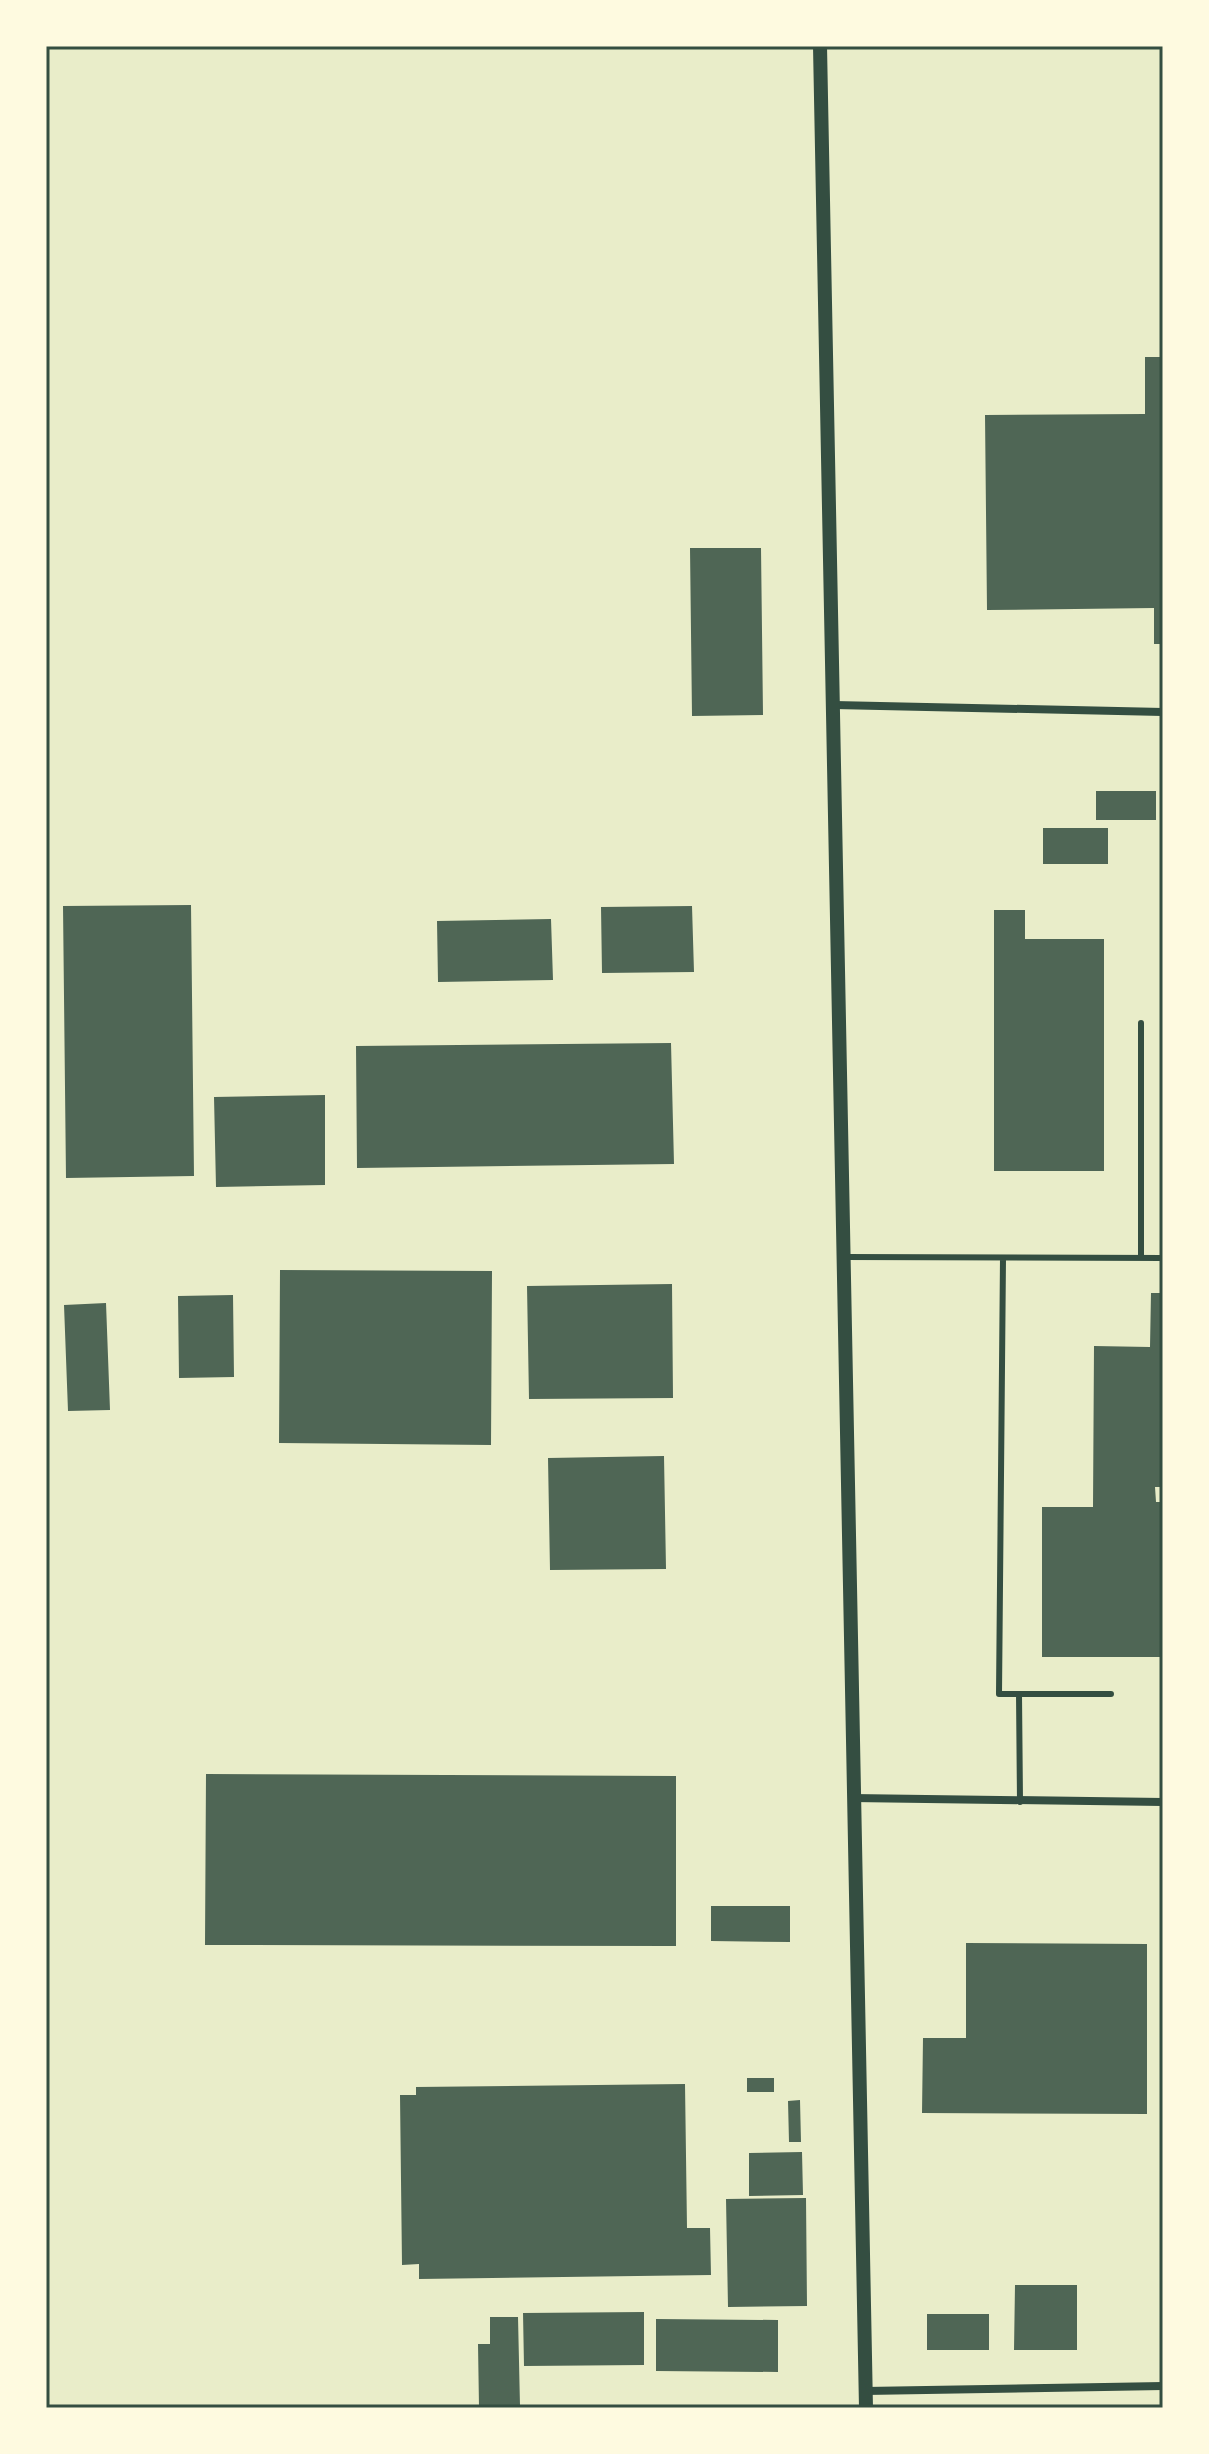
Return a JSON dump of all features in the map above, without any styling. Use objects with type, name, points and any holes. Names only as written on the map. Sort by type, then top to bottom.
[{"type":"street","points":[[820,46],[844,1257],[851,1798],[866,2408]]},
{"type":"street","points":[[834,705],[1163,712]]},
{"type":"street","points":[[851,1798],[1163,1802]]},
{"type":"street","points":[[865,2391],[1163,2386]]},
{"type":"lane","points":[[1141,1023],[1141,1258]]},
{"type":"lane","points":[[844,1257],[1163,1258]]},
{"type":"lane","points":[[1003,1258],[999,1694],[1111,1694]]},
{"type":"lane","points":[[1019,1694],[1020,1802]]},
{"type":"building","points":[[1145,357],[1163,357],[1163,644],[1154,644],[1154,608],[987,610],[985,415],[1145,414]]},
{"type":"building","points":[[690,548],[761,548],[763,715],[692,716]]},
{"type":"building","points":[[1096,791],[1156,791],[1156,820],[1096,820]]},
{"type":"building","points":[[1043,828],[1108,828],[1108,864],[1043,864]]},
{"type":"building","points":[[191,905],[194,1176],[66,1178],[63,906]]},
{"type":"building","points":[[692,906],[694,972],[602,973],[601,907]]},
{"type":"building","points":[[994,910],[1025,910],[1025,939],[1104,939],[1104,1171],[994,1171]]},
{"type":"building","points":[[551,919],[553,980],[438,982],[437,921]]},
{"type":"building","points":[[671,1043],[674,1164],[357,1168],[356,1046]]},
{"type":"building","points":[[325,1095],[325,1185],[216,1187],[214,1097]]},
{"type":"building","points":[[280,1270],[492,1271],[491,1445],[279,1443]]},
{"type":"building","points":[[672,1284],[673,1398],[529,1399],[527,1286]]},
{"type":"building","points":[[1151,1293],[1163,1293],[1163,1487],[1155,1487],[1156,1502],[1163,1502],[1163,1657],[1042,1657],[1042,1507],[1093,1507],[1094,1346],[1150,1347]]},
{"type":"building","points":[[233,1295],[234,1377],[179,1378],[178,1296]]},
{"type":"building","points":[[106,1303],[110,1410],[68,1411],[64,1305]]},
{"type":"building","points":[[664,1456],[666,1569],[550,1570],[548,1458]]},
{"type":"building","points":[[206,1774],[676,1776],[676,1946],[205,1945]]},
{"type":"building","points":[[711,1906],[790,1906],[790,1942],[711,1941]]},
{"type":"building","points":[[966,1943],[1147,1944],[1147,2114],[922,2113],[923,2038],[966,2038]]},
{"type":"building","points":[[747,2078],[774,2078],[774,2092],[747,2092]]},
{"type":"building","points":[[685,2084],[687,2228],[710,2228],[711,2275],[419,2279],[419,2264],[402,2265],[400,2095],[416,2095],[416,2087]]},
{"type":"building","points":[[800,2100],[801,2142],[789,2142],[788,2101]]},
{"type":"building","points":[[802,2152],[803,2195],[749,2196],[749,2153]]},
{"type":"building","points":[[806,2198],[807,2306],[728,2307],[726,2199]]},
{"type":"building","points":[[1015,2285],[1077,2285],[1077,2350],[1014,2350]]},
{"type":"building","points":[[644,2312],[644,2365],[524,2366],[523,2313]]},
{"type":"building","points":[[927,2314],[989,2314],[989,2350],[927,2350]]},
{"type":"building","points":[[490,2317],[518,2317],[520,2406],[479,2407],[478,2344],[490,2344]]},
{"type":"building","points":[[656,2319],[778,2320],[778,2372],[656,2371]]}]
